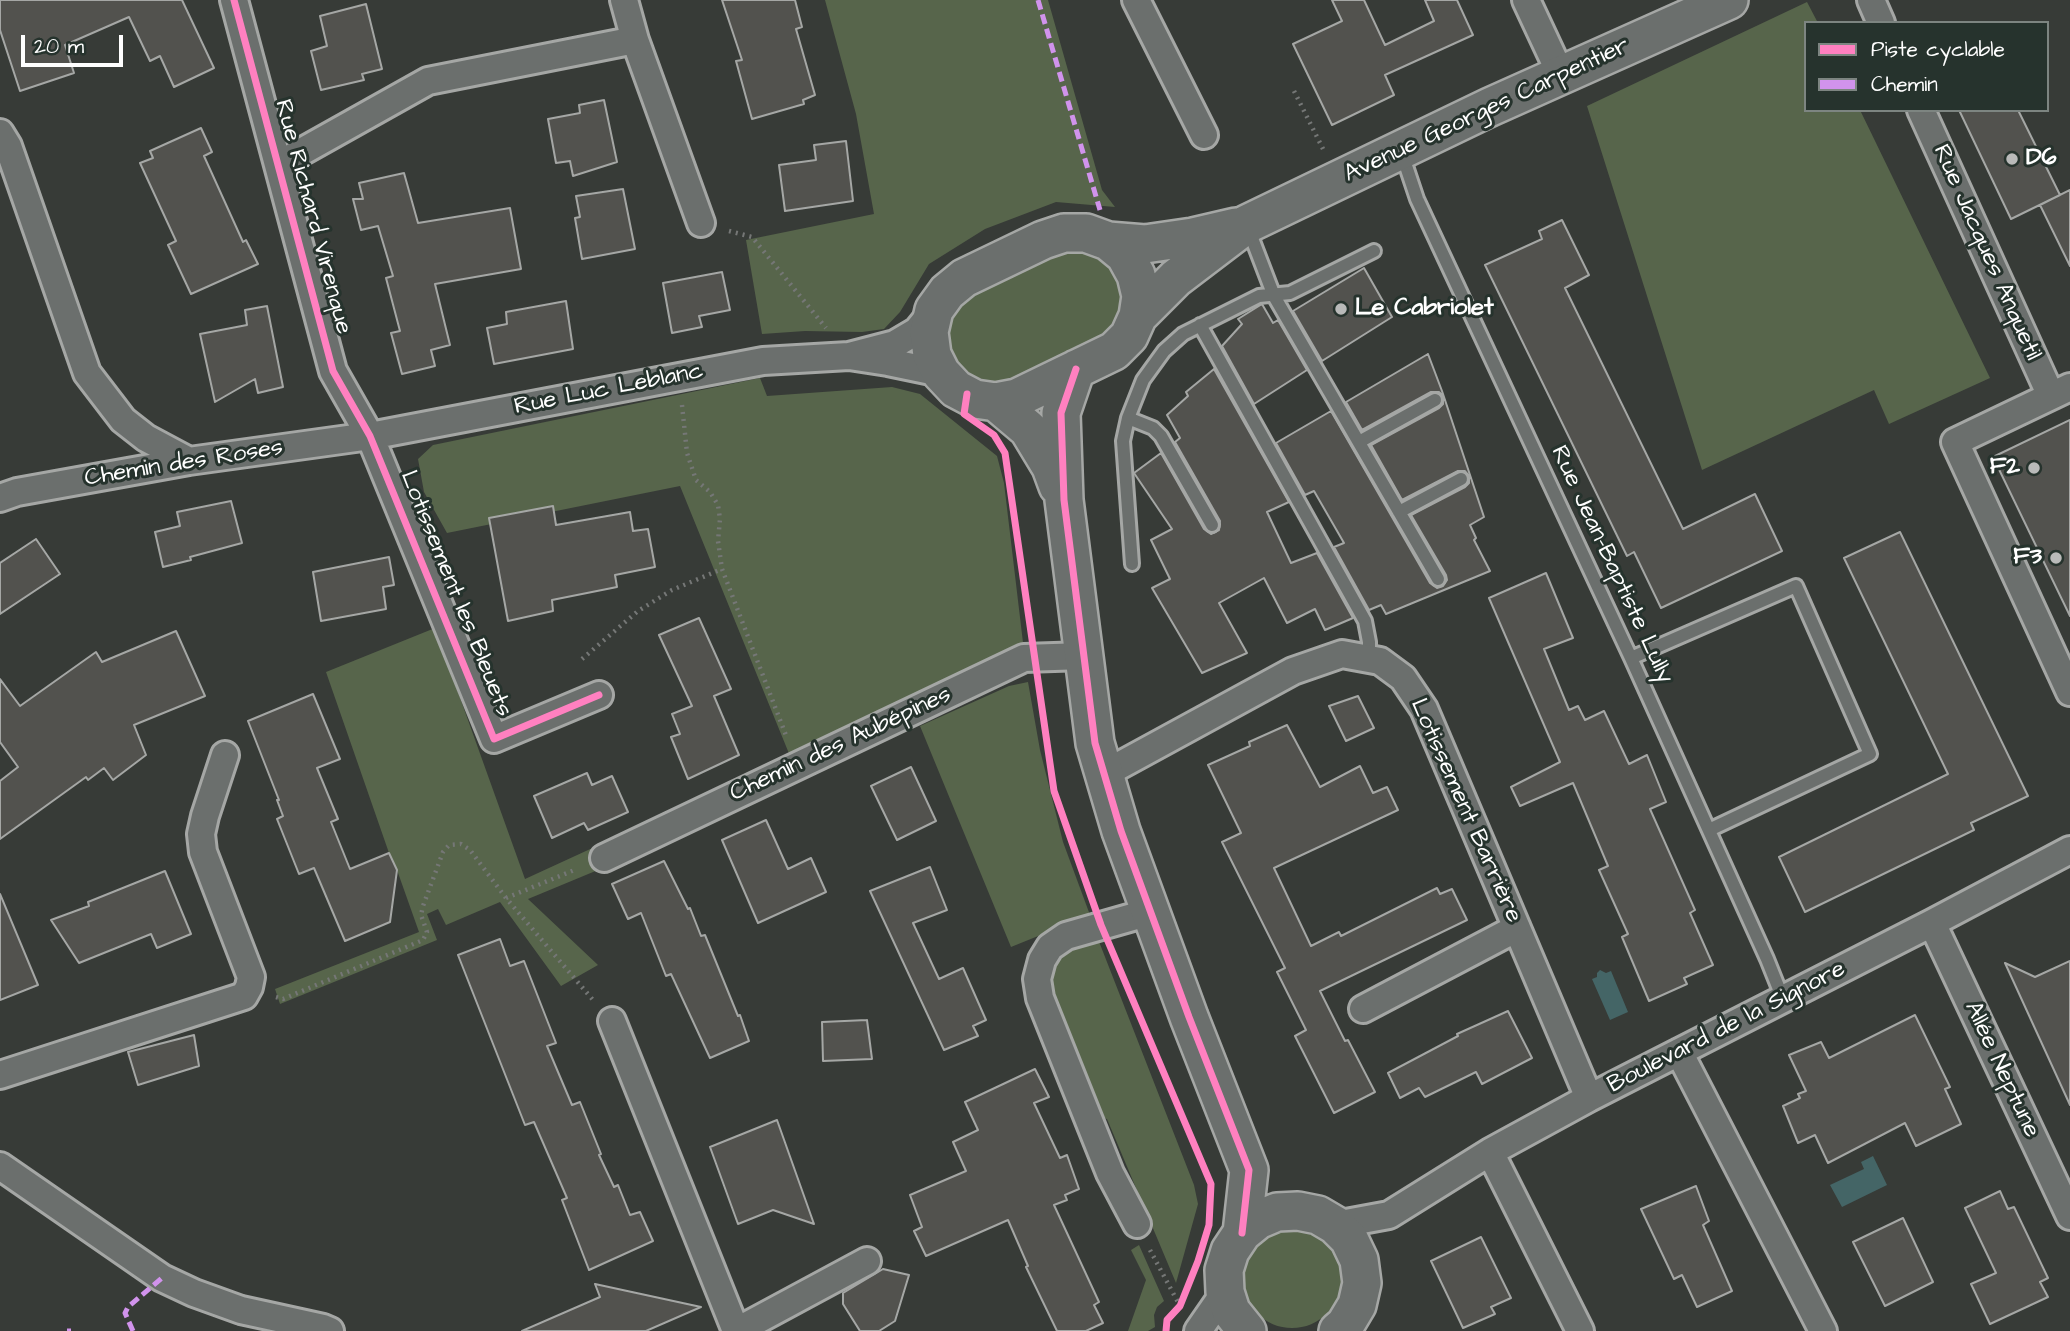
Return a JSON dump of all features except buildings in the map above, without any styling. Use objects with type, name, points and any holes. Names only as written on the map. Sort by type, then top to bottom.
[{"type":"street","name":"Rue Richard Virenque","points":[[234,0],[333,370],[370,436]]},
{"type":"street","points":[[624,0],[635,40],[701,223]]},
{"type":"street","points":[[1136,0],[1204,135]]},
{"type":"street","points":[[1526,0],[1562,75]]},
{"type":"street","name":"Avenue Georges Carpentier","points":[[1138,316],[1176,278],[1247,224],[1562,75],[1729,0]]},
{"type":"street","points":[[1871,0],[1880,21]]},
{"type":"street","name":"Rue Richard Virenque","points":[[278,165],[428,82],[635,40]]},
{"type":"street","name":"Rue Jacques Anquetil","points":[[1922,112],[2060,391],[1955,442],[2070,692]]},
{"type":"street","points":[[0,133],[8,146],[87,373],[123,420],[146,438],[189,461]]},
{"type":"street","name":"Avenue Georges Carpentier","points":[[1108,241],[1146,244],[1193,237],[1247,224]]},
{"type":"street","points":[[1064,233],[1086,233],[1108,241],[1125,255],[1136,275],[1140,296],[1138,316],[1129,336],[1114,351],[1017,398],[996,401],[975,399],[956,388],[941,373],[932,355],[929,332],[934,310],[947,292],[964,278],[1043,240],[1064,233]]},
{"type":"street","name":"Rue Luc Leblanc","points":[[370,436],[763,361],[849,356],[895,344],[917,331],[934,310]]},
{"type":"street","name":"Rue Luc Leblanc","points":[[849,356],[941,373]]},
{"type":"street","points":[[1076,369],[1061,413],[1064,500],[1095,743],[1121,831],[1150,912],[1249,1170],[1242,1233]]},
{"type":"street","points":[[996,401],[1028,429],[1051,467],[1064,500]]},
{"type":"street","name":"Chemin des Roses","points":[[0,498],[17,492],[189,461],[370,436]]},
{"type":"street","name":"Lotissement les Bleuets","points":[[370,436],[494,739],[599,695]]},
{"type":"street","name":"Lotissement Barrière","points":[[1104,775],[1293,671],[1342,654],[1380,661],[1403,678],[1423,709],[1589,1098]]},
{"type":"street","name":"Chemin des Aubépines","points":[[604,858],[1024,658],[1084,656]]},
{"type":"street","points":[[0,1076],[244,996],[251,977],[203,852],[201,834],[225,755]]},
{"type":"street","name":"Boulevard de la Signore","points":[[1335,1225],[1389,1215],[1490,1152],[1589,1098],[2070,850]]},
{"type":"street","points":[[1137,1224],[1110,1173],[1040,998],[1037,979],[1042,960],[1050,947],[1066,936],[1150,912]]},
{"type":"street","name":"Allée Neptune","points":[[1932,923],[2070,1216]]},
{"type":"street","points":[[1363,1009],[1517,928]]},
{"type":"street","points":[[612,1021],[737,1331],[867,1261]]},
{"type":"street","points":[[1679,1052],[1823,1331]]},
{"type":"street","points":[[1490,1152],[1580,1331]]},
{"type":"street","points":[[0,1166],[162,1278],[241,1310],[330,1331]]},
{"type":"street","points":[[1249,1170],[1298,1210]]},
{"type":"street","points":[[1239,1330],[1225,1292],[1224,1270],[1230,1251],[1242,1233],[1258,1220],[1277,1212],[1298,1210],[1318,1215],[1335,1225],[1349,1239],[1359,1260],[1362,1283],[1357,1305],[1343,1329]]},
{"type":"street","name":"Boulevard de la Signore","points":[[1359,1260],[1389,1215]]},
{"type":"street","points":[[1198,1331],[1225,1292]]},
{"type":"lane","name":"Rue Jean-Baptiste Lully","points":[[1401,150],[1416,199],[1631,658],[1783,999]]},
{"type":"lane","points":[[1247,224],[1275,296],[1438,579]]},
{"type":"lane","points":[[1132,564],[1123,441],[1128,418],[1143,380],[1164,351],[1183,334],[1259,296],[1290,293],[1374,251]]},
{"type":"lane","points":[[1200,326],[1365,621],[1369,659]]},
{"type":"lane","points":[[1359,442],[1435,400]]},
{"type":"lane","points":[[1128,418],[1153,428],[1161,436],[1212,526]]},
{"type":"lane","points":[[1399,512],[1461,479]]},
{"type":"lane","points":[[1631,658],[1796,586],[1870,754],[1709,830]]},
{"type":"path","points":[[1294,90],[1339,180]]},
{"type":"path","points":[[701,223],[752,237],[849,356]]},
{"type":"path","points":[[678,377],[687,453],[696,480],[710,492],[718,505],[718,541],[723,569],[798,765]]},
{"type":"path","points":[[582,659],[638,611],[672,590],[723,569]]},
{"type":"path","points":[[249,988],[283,999],[423,940],[427,932],[421,915],[423,906],[443,852],[449,845],[461,844],[470,850],[506,898],[612,1021]]},
{"type":"path","points":[[506,898],[604,858]]},
{"type":"path","points":[[1137,1224],[1180,1306]]},
{"type":"green space","points":[[825,0],[1048,0],[1102,190],[1115,207],[1056,202],[985,229],[929,264],[900,312],[884,329],[762,334],[746,240],[874,214],[856,114]]},
{"type":"green space","points":[[1807,2],[1817,21],[1804,21],[1804,112],[1861,112],[1990,378],[1889,424],[1874,390],[1702,470],[1587,106]]},
{"type":"green space","points":[[1071,244],[1108,257],[1129,291],[1118,334],[990,394],[942,354],[945,314],[957,298]]},
{"type":"green space","points":[[760,378],[767,396],[892,387],[920,394],[997,456],[1004,483],[1024,651],[980,664],[790,756],[680,486],[447,533],[424,492],[418,459],[433,445]]},
{"type":"green space","points":[[435,628],[525,879],[612,839],[622,860],[528,899],[598,965],[561,986],[500,902],[446,925],[438,909],[427,914],[437,940],[280,1004],[275,989],[419,932],[326,672]]},
{"type":"green space","points":[[1028,682],[1040,750],[1063,842],[1090,915],[1011,947],[920,726],[1009,686]]},
{"type":"green space","points":[[1098,939],[1194,1185],[1198,1204],[1176,1283],[1107,1119],[1097,1116],[1049,985],[1052,968],[1070,948]]},
{"type":"green space","points":[[1292,1228],[1311,1232],[1327,1243],[1338,1259],[1342,1278],[1338,1297],[1327,1313],[1311,1324],[1292,1328],[1273,1324],[1257,1313],[1246,1297],[1242,1278],[1246,1259],[1257,1243],[1273,1232]]},
{"type":"green space","points":[[1139,1245],[1164,1301],[1157,1307],[1154,1315],[1155,1327],[1148,1331],[1128,1331],[1146,1280],[1131,1250]]},
{"type":"water","points":[[1600,970],[1606,973],[1611,971],[1628,1012],[1610,1020],[1592,979],[1597,977]]},
{"type":"water","points":[[1873,1156],[1887,1185],[1842,1207],[1830,1185],[1864,1169],[1861,1162]]},
{"type":"marked path","points":[[1038,0],[1100,210]]},
{"type":"marked path","points":[[133,1331],[125,1313],[128,1307],[162,1278]]},
{"type":"cycle path","points":[[234,0],[333,371],[370,436],[494,739],[599,695]]},
{"type":"cycle path","points":[[1076,369],[1061,413],[1064,500],[1095,743],[1121,831],[1249,1170],[1242,1233]]},
{"type":"cycle path","points":[[967,394],[964,414],[994,435],[1005,453],[1054,791],[1101,925],[1211,1184],[1209,1225],[1198,1261],[1180,1306],[1167,1320],[1166,1331]]},
{"type":"place","name":"D6","points":[[2012,159]]},
{"type":"place","name":"Le Cabriolet","points":[[1341,309]]},
{"type":"place","name":"F2","points":[[2034,468]]},
{"type":"place","name":"F3","points":[[2056,558]]}]
